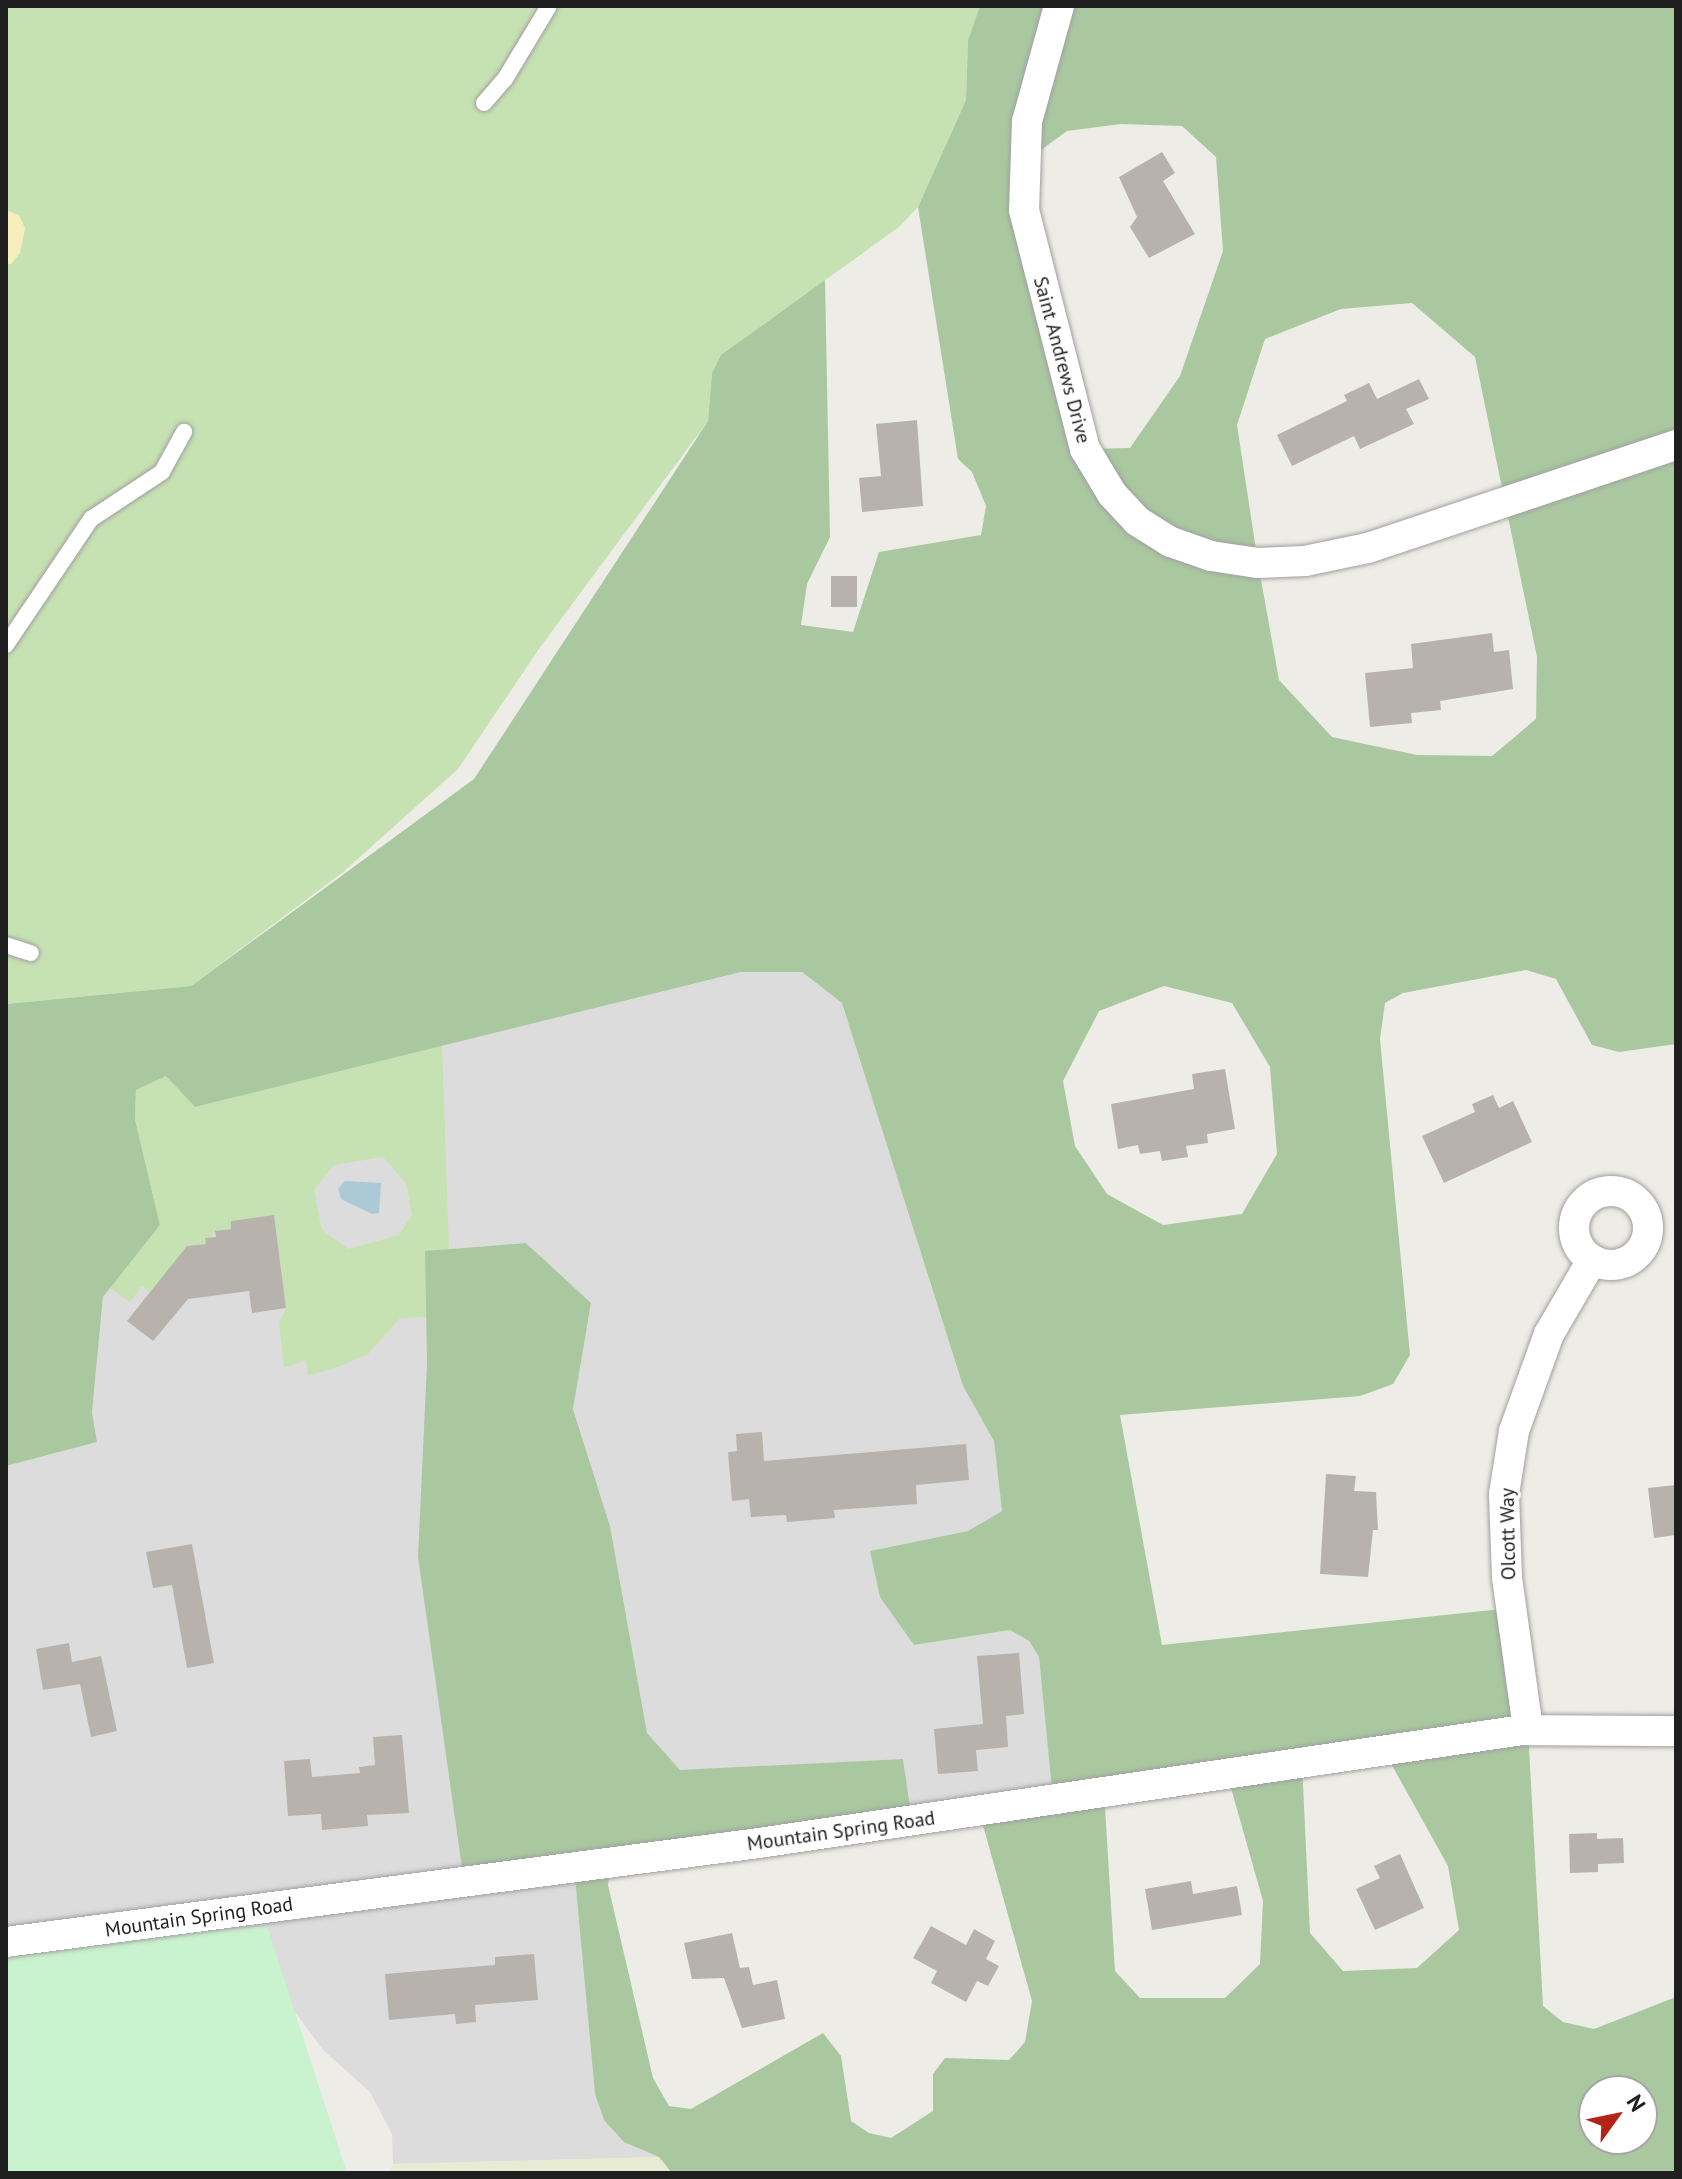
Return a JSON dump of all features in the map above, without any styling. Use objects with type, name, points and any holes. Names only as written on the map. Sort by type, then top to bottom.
[{"type":"street","name":"Saint Andrews Drive","points":[[1059,6],[1027,121],[1024,210],[1085,449],[1112,494],[1137,521],[1171,542],[1211,556],[1258,563],[1305,561],[1368,548],[1676,445]]},
{"type":"street","name":"Olcott Way","points":[[1528,1729],[1507,1577],[1504,1494],[1514,1431],[1549,1334],[1592,1260]]},
{"type":"street","name":"Mountain Spring Road","points":[[6,1942],[796,1838],[1528,1729],[1676,1731]]},
{"type":"lane","points":[[484,103],[505,79],[549,6]]},
{"type":"lane","points":[[6,645],[91,519],[162,472],[184,432]]},
{"type":"lane","points":[[6,945],[31,953]]},
{"type":"shaded area","points":[[741,972],[802,972],[842,1003],[963,1386],[994,1440],[1002,1511],[968,1531],[870,1551],[914,1645],[1010,1630],[1029,1641],[1039,1657],[1054,1799],[912,1820],[903,1759],[680,1771],[647,1733],[610,1526],[573,1408],[591,1303],[526,1243],[426,1251],[427,1364],[574,1867],[595,2094],[624,2142],[659,2157],[393,2164],[392,2134],[370,2092],[323,2050],[252,1953],[6,1942],[6,1466],[97,1442],[92,1412],[103,1297],[160,1225],[195,1107]]},
{"type":"green space","points":[[6,6],[980,6],[968,40],[966,100],[918,207],[899,227],[721,355],[712,373],[708,421],[541,646],[458,769],[342,873],[191,986],[6,1004]]},
{"type":"green space","points":[[980,6],[1676,6],[1676,1044],[1619,1052],[1592,1045],[1556,979],[1526,970],[1403,993],[1385,1003],[1380,1039],[1410,1355],[1393,1384],[1360,1396],[1120,1415],[1162,1645],[1511,1608],[1528,1729],[1543,2006],[1563,2022],[1594,2029],[1676,1997],[1676,2173],[672,2173],[659,2157],[624,2142],[604,2120],[595,2094],[574,1867],[464,1882],[418,1557],[427,1364],[425,1251],[526,1243],[591,1303],[573,1409],[610,1526],[647,1733],[680,1770],[903,1759],[912,1820],[610,1873],[608,1885],[653,2078],[669,2106],[691,2109],[823,2033],[841,2056],[851,2121],[869,2133],[891,2138],[933,2111],[933,2074],[945,2058],[1009,2060],[1025,2042],[1032,2001],[979,1811],[1053,1799],[1039,1657],[1029,1641],[1010,1630],[914,1645],[880,1597],[870,1551],[968,1531],[1002,1511],[994,1441],[963,1386],[842,1003],[802,972],[741,972],[195,1107],[166,1076],[136,1090],[135,1119],[160,1225],[103,1297],[92,1412],[97,1442],[6,1466],[6,1004],[191,986],[474,779],[708,421],[712,373],[721,355],[825,280],[830,537],[807,584],[801,625],[853,632],[879,552],[981,535],[986,506],[972,472],[958,459],[918,207],[966,100],[968,40]],"holes":[[[1121,124],[1182,126],[1216,157],[1223,251],[1180,376],[1130,448],[1086,449],[1023,163],[1067,131]],[[1412,303],[1475,357],[1537,657],[1536,719],[1492,756],[1417,755],[1332,737],[1279,680],[1237,425],[1265,339],[1341,309]],[[1164,986],[1232,1003],[1270,1067],[1277,1154],[1242,1214],[1163,1225],[1107,1194],[1075,1146],[1063,1081],[1099,1011]],[[1384,1751],[1448,1866],[1459,1930],[1417,1968],[1343,1971],[1310,1933],[1302,1763]],[[1227,1774],[1263,1901],[1260,1964],[1225,1998],[1140,1998],[1115,1971],[1104,1792]]]},
{"type":"green space","points":[[442,1046],[449,1249],[425,1252],[426,1317],[400,1318],[368,1354],[338,1367],[308,1376],[306,1360],[284,1368],[279,1323],[286,1308],[274,1215],[231,1221],[231,1229],[216,1231],[206,1244],[187,1246],[168,1270],[180,1280],[151,1293],[142,1286],[130,1302],[110,1288],[160,1225],[135,1119],[136,1090],[166,1075],[195,1107]],"holes":[[[383,1157],[406,1183],[412,1215],[399,1235],[348,1249],[322,1230],[314,1190],[334,1165]]]},
{"type":"green space","points":[[267,1926],[347,2173],[6,2173],[6,1951]]},
{"type":"green space","points":[[659,2157],[672,2173],[389,2173],[393,2164]]},
{"type":"sand","points":[[8,211],[19,215],[25,228],[20,253],[11,264],[6,264]]},
{"type":"water","points":[[345,1181],[381,1183],[379,1213],[372,1214],[341,1199],[338,1189]]},
{"type":"building","points":[[1162,152],[1175,173],[1163,181],[1195,234],[1149,258],[1130,227],[1137,217],[1119,177]]},
{"type":"building","points":[[1419,379],[1429,399],[1406,409],[1414,424],[1360,449],[1354,436],[1292,466],[1277,435],[1347,401],[1344,395],[1369,383],[1377,399]]},
{"type":"building","points":[[917,420],[923,506],[862,512],[859,478],[881,476],[876,424]]},
{"type":"building","points":[[831,576],[857,576],[857,607],[831,607]]},
{"type":"building","points":[[1492,633],[1494,652],[1509,650],[1513,689],[1440,701],[1441,710],[1411,713],[1412,723],[1370,727],[1365,673],[1413,668],[1411,644]]},
{"type":"building","points":[[1225,1069],[1235,1129],[1207,1134],[1208,1143],[1186,1146],[1188,1157],[1162,1161],[1160,1151],[1140,1154],[1138,1145],[1118,1149],[1111,1104],[1194,1089],[1192,1074]]},
{"type":"building","points":[[1493,1095],[1499,1108],[1513,1101],[1532,1142],[1444,1183],[1422,1136],[1475,1112],[1472,1104]]},
{"type":"building","points":[[274,1215],[286,1308],[252,1313],[249,1291],[188,1299],[153,1341],[127,1321],[187,1246],[206,1244],[205,1238],[216,1237],[215,1231],[231,1229],[231,1221]]},
{"type":"building","points":[[762,1432],[764,1461],[966,1444],[969,1480],[916,1485],[917,1504],[834,1510],[835,1518],[787,1522],[786,1515],[751,1517],[749,1499],[732,1501],[728,1452],[737,1451],[736,1434]]},
{"type":"building","points":[[1326,1474],[1356,1476],[1354,1491],[1376,1492],[1378,1530],[1373,1530],[1368,1577],[1320,1574]]},
{"type":"building","points":[[1676,1485],[1676,1535],[1654,1538],[1648,1488]]},
{"type":"building","points":[[192,1544],[214,1663],[187,1668],[172,1585],[153,1588],[146,1552]]},
{"type":"building","points":[[69,1643],[72,1662],[101,1656],[117,1731],[91,1737],[80,1684],[43,1690],[36,1649]]},
{"type":"building","points":[[1019,1653],[1024,1714],[1006,1716],[1008,1747],[976,1750],[978,1771],[938,1774],[934,1729],[983,1724],[977,1656]]},
{"type":"building","points":[[402,1735],[409,1813],[367,1815],[368,1826],[322,1830],[321,1814],[288,1816],[284,1761],[310,1759],[312,1777],[360,1773],[359,1767],[375,1765],[373,1737]]},
{"type":"building","points":[[1597,1833],[1597,1839],[1623,1838],[1624,1863],[1598,1864],[1598,1872],[1570,1873],[1569,1834]]},
{"type":"building","points":[[1400,1854],[1424,1908],[1375,1930],[1356,1889],[1380,1878],[1374,1866]]},
{"type":"building","points":[[1191,1881],[1193,1894],[1237,1886],[1242,1915],[1152,1930],[1145,1889]]},
{"type":"building","points":[[931,1926],[966,1945],[974,1929],[995,1941],[986,1959],[999,1966],[988,1986],[977,1981],[966,2002],[931,1983],[937,1971],[913,1958]]},
{"type":"building","points":[[732,1933],[740,1968],[749,1967],[753,1985],[777,1980],[785,2019],[742,2028],[724,1978],[692,1979],[684,1943]]},
{"type":"building","points":[[534,1954],[538,2000],[475,2005],[476,2022],[456,2024],[455,2014],[389,2020],[385,1974],[495,1965],[495,1957]]}]
